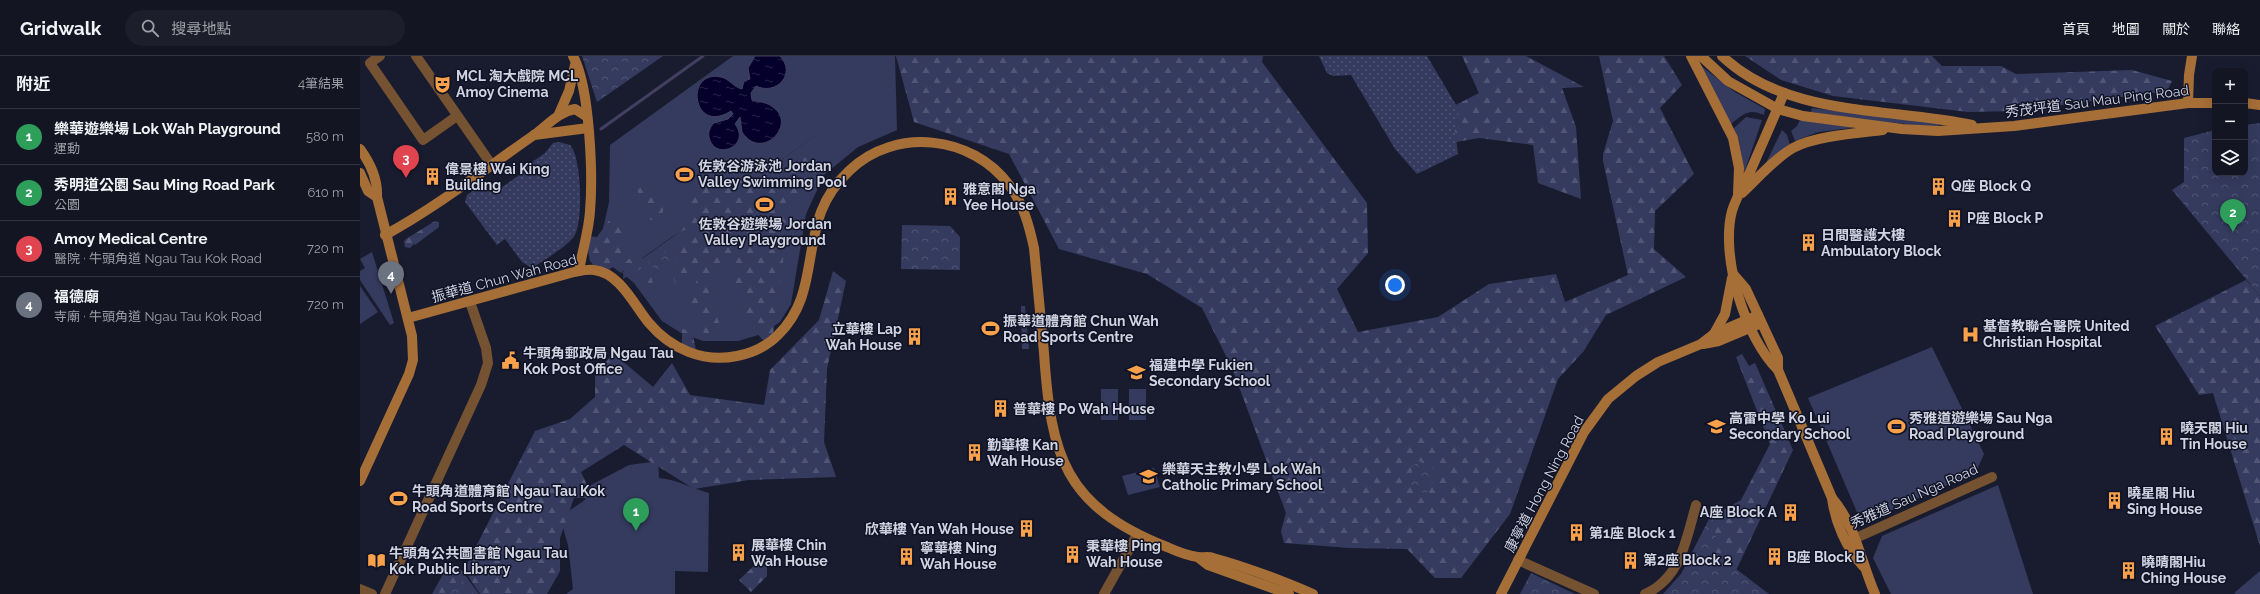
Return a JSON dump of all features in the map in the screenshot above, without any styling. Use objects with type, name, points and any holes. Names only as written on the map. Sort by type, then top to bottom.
[{"type":"main road","points":[[1691,56],[1733,138],[1738,168],[1738,197]]},
{"type":"main road","name":"秀茂坪道 Sau Mau Ping Road","points":[[1701,56],[1728,81],[1778,109],[1803,116],[1902,129],[1938,131],[2045,123],[2188,103],[2212,102]]},
{"type":"main road","name":"秀茂坪道 Sau Mau Ping Road","points":[[1722,56],[1754,80],[1784,93],[1812,101],[1939,118],[1982,127]]},
{"type":"main road","points":[[2188,103],[2192,56]]},
{"type":"main road","points":[[559,114],[574,74],[574,57]]},
{"type":"main road","points":[[574,57],[581,77],[588,128],[591,179],[590,212],[579,271]]},
{"type":"main road","points":[[1784,93],[1732,211],[1729,235],[1736,293],[1749,324],[1769,361],[1778,370],[1832,498],[1842,511],[1851,540],[1861,552],[1863,566],[1875,594]]},
{"type":"main road","points":[[2248,104],[2260,105]]},
{"type":"main road","points":[[385,235],[424,214],[442,199],[534,135],[559,114],[575,109],[586,116]]},
{"type":"main road","points":[[534,135],[588,128]]},
{"type":"main road","points":[[1738,197],[1794,147],[1851,134],[1902,129]]},
{"type":"main road","name":"振華道 Chun Wah Road","points":[[408,318],[579,271],[594,270],[609,277],[625,290],[656,331],[681,349],[699,356],[711,358],[726,358],[748,353],[775,338],[791,321],[798,310],[805,289],[814,237],[821,212],[833,189],[851,169],[873,154],[903,144],[937,143],[965,150],[989,164],[1000,174],[1017,196],[1028,220],[1034,248],[1049,411],[1054,438],[1065,466],[1080,489],[1101,511],[1115,522],[1137,534],[1199,558],[1208,565],[1289,594]]},
{"type":"main road","points":[[360,149],[373,170],[378,187],[376,197],[408,318],[412,336],[413,360],[360,482]]},
{"type":"main road","points":[[360,173],[368,191],[376,197]]},
{"type":"main road","points":[[1733,273],[1746,288],[1778,358],[1778,370]]},
{"type":"main road","points":[[1714,334],[1725,314],[1733,273]]},
{"type":"main road","name":"康寧道 Hong Ning Road","points":[[1501,594],[1584,432],[1608,399],[1636,376],[1658,362],[1701,344],[1719,341],[1760,319]]},
{"type":"main road","name":"康寧道 Hong Ning Road","points":[[1701,344],[1714,334],[1749,324]]},
{"type":"main road","name":"振華道 Chun Wah Road","points":[[1199,558],[1211,557],[1244,567],[1313,594]]},
{"type":"street","points":[[380,56],[370,63],[423,140],[458,116]]},
{"type":"street","points":[[416,56],[489,161]]},
{"type":"street","points":[[385,594],[482,385],[488,363],[486,348],[470,302]]},
{"type":"street","name":"秀雅道 Sau Nga Road","points":[[1851,540],[1992,476]]},
{"type":"street","points":[[1645,594],[1665,581],[1678,563],[1696,505]]},
{"type":"street","points":[[1104,594],[1137,534]]},
{"type":"street","points":[[1518,560],[1594,594]]},
{"type":"street","points":[[360,588],[372,594]]},
{"type":"green space","points":[[582,56],[663,56],[597,102]]},
{"type":"green space","points":[[733,56],[895,56],[897,130],[858,147],[824,175],[806,214],[791,304],[780,322],[762,334],[738,341],[703,341],[681,333],[662,321],[634,283],[622,273],[850,111],[621,273],[597,256],[609,202],[610,145]]},
{"type":"green space","points":[[896,56],[1263,56],[1262,62],[1367,203],[1368,253],[1337,289],[1358,332],[1438,317],[1489,284],[1556,274],[1565,302],[1628,275],[1603,161],[1603,154],[1613,121],[1599,56],[1664,56],[1682,85],[1660,108],[1694,174],[1655,211],[1654,249],[1686,277],[1606,315],[1583,352],[1558,379],[1510,514],[1461,578],[1435,578],[1407,549],[1350,548],[1284,543],[1281,531],[1286,513],[1232,368],[1202,308],[1147,274],[1059,249],[1009,154],[914,122]]},
{"type":"green space","points":[[1319,56],[1427,56],[1459,110],[1455,130],[1458,154],[1417,174],[1395,149],[1351,75],[1333,76],[1327,73]]},
{"type":"green space","points":[[1462,56],[1526,56],[1584,87],[1562,88],[1576,127],[1581,199],[1538,183],[1533,145],[1479,138],[1422,148],[1409,129],[1479,93]]},
{"type":"green space","points":[[1745,56],[1932,56],[1942,66],[2001,66],[2016,74],[2132,70],[2172,81],[2167,91],[2017,111],[1968,112],[1833,96],[1781,80]]},
{"type":"green space","points":[[1700,65],[1735,92],[1765,109],[1764,115],[1754,112],[1746,113],[1731,124]]},
{"type":"green space","points":[[1812,108],[1939,123],[1939,125],[1937,127],[1855,119],[1811,112]]},
{"type":"green space","points":[[1746,117],[1762,120],[1744,173],[1739,140],[1734,128]]},
{"type":"green space","points":[[1800,120],[1851,128],[1818,132],[1795,141],[1791,131],[1797,126]]},
{"type":"green space","points":[[2260,123],[2260,296],[2172,190],[2184,182],[2184,138],[2212,131],[2212,176],[2248,176],[2248,125]]},
{"type":"green space","points":[[1782,130],[1787,135],[1790,145],[1764,167]]},
{"type":"green space","points":[[559,142],[570,145],[577,163],[580,206],[577,231],[573,238],[565,246],[535,266],[530,267],[522,262],[505,239],[497,245],[465,202],[467,195],[478,187],[498,190],[521,174],[522,169],[545,153],[553,143]]},
{"type":"green space","points":[[808,152],[825,161],[788,206],[782,271],[773,335],[764,341],[750,326],[730,267],[707,274],[711,302],[724,335],[705,335],[688,303],[699,275],[692,267],[676,284],[671,273],[680,253],[665,260],[664,248],[679,244],[711,223],[708,218],[661,242],[662,237],[691,209],[691,194],[711,182],[727,191],[726,177],[751,159],[769,183]]},
{"type":"green space","points":[[645,185],[654,188],[665,203],[661,219],[651,220],[638,200],[638,189]]},
{"type":"green space","points":[[615,212],[623,230],[626,242],[626,261],[634,256],[648,260],[653,284],[644,289],[649,275],[642,268],[623,279],[624,271],[618,264],[601,274],[590,261],[585,236],[597,237]]},
{"type":"green space","points":[[435,221],[439,222],[439,227],[410,248],[405,247],[404,241],[406,239]]},
{"type":"green space","points":[[902,225],[950,226],[960,237],[960,270],[901,269]]},
{"type":"green space","points":[[668,250],[674,259],[673,265],[664,272],[655,270],[650,262]]},
{"type":"green space","points":[[372,252],[394,323],[390,325],[360,280],[360,271],[365,268],[360,259]]},
{"type":"green space","points":[[833,271],[846,281],[827,369],[824,442],[836,477],[749,480],[694,489],[624,445],[581,472],[593,498],[574,498],[560,538],[560,571],[547,594],[480,594],[464,570],[535,431],[570,419],[595,397],[595,376],[613,353],[653,387],[672,363],[690,395],[764,405],[770,370],[819,320]]},
{"type":"green space","points":[[2246,280],[2260,296],[2260,546],[2213,393],[2199,395],[2155,326]]},
{"type":"green space","points":[[360,286],[378,312],[360,324]]},
{"type":"green space","points":[[1021,306],[1025,306],[1029,349],[1022,349]]},
{"type":"green space","points":[[682,329],[692,330],[696,351],[682,344]]},
{"type":"green space","name":"秀雅道遊樂場 Sau Nga Road Playground","points":[[1932,347],[1984,454],[1976,472],[1877,517],[1857,512],[1808,398]]},
{"type":"green space","points":[[1742,354],[1749,366],[1755,363],[1793,450],[1733,577],[1704,553],[1711,520],[1718,513],[1741,500],[1770,444],[1736,357]]},
{"type":"green space","points":[[1101,389],[1118,389],[1118,420],[1101,420]]},
{"type":"green space","points":[[1129,389],[1146,389],[1146,420],[1129,420]]},
{"type":"green space","points":[[658,461],[659,478],[673,480],[709,493],[708,572],[675,571],[675,594],[566,594],[573,589],[568,545],[560,517],[585,500],[589,486],[629,465]]},
{"type":"green space","points":[[1419,461],[1439,472],[1426,494],[1411,486],[1412,466]]},
{"type":"green space","points":[[1154,468],[1160,487],[1128,495],[1122,476]]},
{"type":"green space","points":[[1998,485],[2033,594],[1891,594],[1873,558],[1882,536]]},
{"type":"green space","points":[[1712,513],[1718,549],[1715,553],[1769,594],[1663,594],[1681,574]]},
{"type":"green space","points":[[760,560],[767,560],[767,576],[751,592],[739,580]]},
{"type":"green space","points":[[450,562],[462,571],[479,594],[432,594]]},
{"type":"green space","points":[[2260,571],[2260,594],[2234,593]]},
{"type":"green space","points":[[1531,573],[1575,594],[1520,594]]},
{"type":"green space","points":[[463,581],[474,594],[443,594]]},
{"type":"water","points":[[755,56],[780,56],[785,63],[786,70],[782,82],[771,88],[756,86],[751,93],[752,100],[771,105],[780,114],[781,123],[779,131],[774,138],[767,142],[758,143],[750,140],[742,132],[740,117],[735,124],[739,132],[739,139],[736,144],[724,150],[718,149],[712,145],[709,137],[710,128],[714,123],[728,119],[733,114],[731,111],[718,116],[708,115],[701,109],[698,100],[698,91],[701,82],[709,77],[721,77],[736,87],[742,89],[744,81],[750,79],[748,68]]},
{"type":"waterway","points":[[601,129],[703,56]]},
{"type":"place","name":"MCL 淘大戲院 MCL Amoy Cinema","points":[[443,84]]},
{"type":"place","name":"佐敦谷游泳池 Jordan Valley Swimming Pool","points":[[685,174]]},
{"type":"place","name":"偉景樓 Wai King Building","points":[[432,177]]},
{"type":"place","name":"Amoy Medical Centre","points":[[406,178]]},
{"type":"place","name":"Q座 Block Q","points":[[1938,186]]},
{"type":"place","name":"雅意閣 Nga Yee House","points":[[950,197]]},
{"type":"place","name":"佐敦谷遊樂場 Jordan Valley Playground","points":[[765,204]]},
{"type":"place","name":"P座 Block P","points":[[1954,218]]},
{"type":"place","name":"秀明道公園 Sau Ming Road Park","points":[[2233,232]]},
{"type":"place","name":"日間醫護大樓 Ambulatory Block","points":[[1808,243]]},
{"type":"place","name":"福德廟","points":[[391,294]]},
{"type":"place","name":"振華道體育館 Chun Wah Road Sports Centre","points":[[990,329]]},
{"type":"place","name":"基督教聯合醫院 United Christian Hospital","points":[[1970,334]]},
{"type":"place","name":"立華樓 Lap Wah House","points":[[915,337]]},
{"type":"place","name":"牛頭角郵政局 Ngau Tau Kok Post Office","points":[[510,361]]},
{"type":"place","name":"福建中學 Fukien Secondary School","points":[[1136,373]]},
{"type":"place","name":"普華樓 Po Wah House","points":[[1000,409]]},
{"type":"place","name":"高雷中學 Ko Lui Secondary School","points":[[1716,426]]},
{"type":"place","name":"秀雅道遊樂場 Sau Nga Road Playground","points":[[1896,426]]},
{"type":"place","name":"曉天閣 Hiu Tin House","points":[[2167,436]]},
{"type":"place","name":"勤華樓 Kan Wah House","points":[[974,453]]},
{"type":"place","name":"樂華天主教小學 Lok Wah Catholic Primary School","points":[[1149,477]]},
{"type":"place","name":"牛頭角道體育館 Ngau Tau Kok Road Sports Centre","points":[[399,499]]},
{"type":"place","name":"曉星閣 Hiu Sing House","points":[[2114,501]]},
{"type":"place","name":"A座 Block A","points":[[1790,512]]},
{"type":"place","name":"欣華樓 Yan Wah House","points":[[1027,529]]},
{"type":"place","name":"樂華遊樂場 Lok Wah Playground","points":[[636,531]]},
{"type":"place","name":"第1座 Block 1","points":[[1576,533]]},
{"type":"place","name":"展華樓 Chin Wah House","points":[[738,553]]},
{"type":"place","name":"秉華樓 Ping Wah House","points":[[1073,554]]},
{"type":"place","name":"寧華樓 Ning Wah House","points":[[907,556]]},
{"type":"place","name":"B座 Block B","points":[[1774,557]]},
{"type":"place","name":"第2座 Block 2","points":[[1630,560]]},
{"type":"place","name":"牛頭角公共圖書館 Ngau Tau Kok Public Library","points":[[376,561]]},
{"type":"place","name":"曉晴閣Hiu Ching House","points":[[2128,570]]}]
